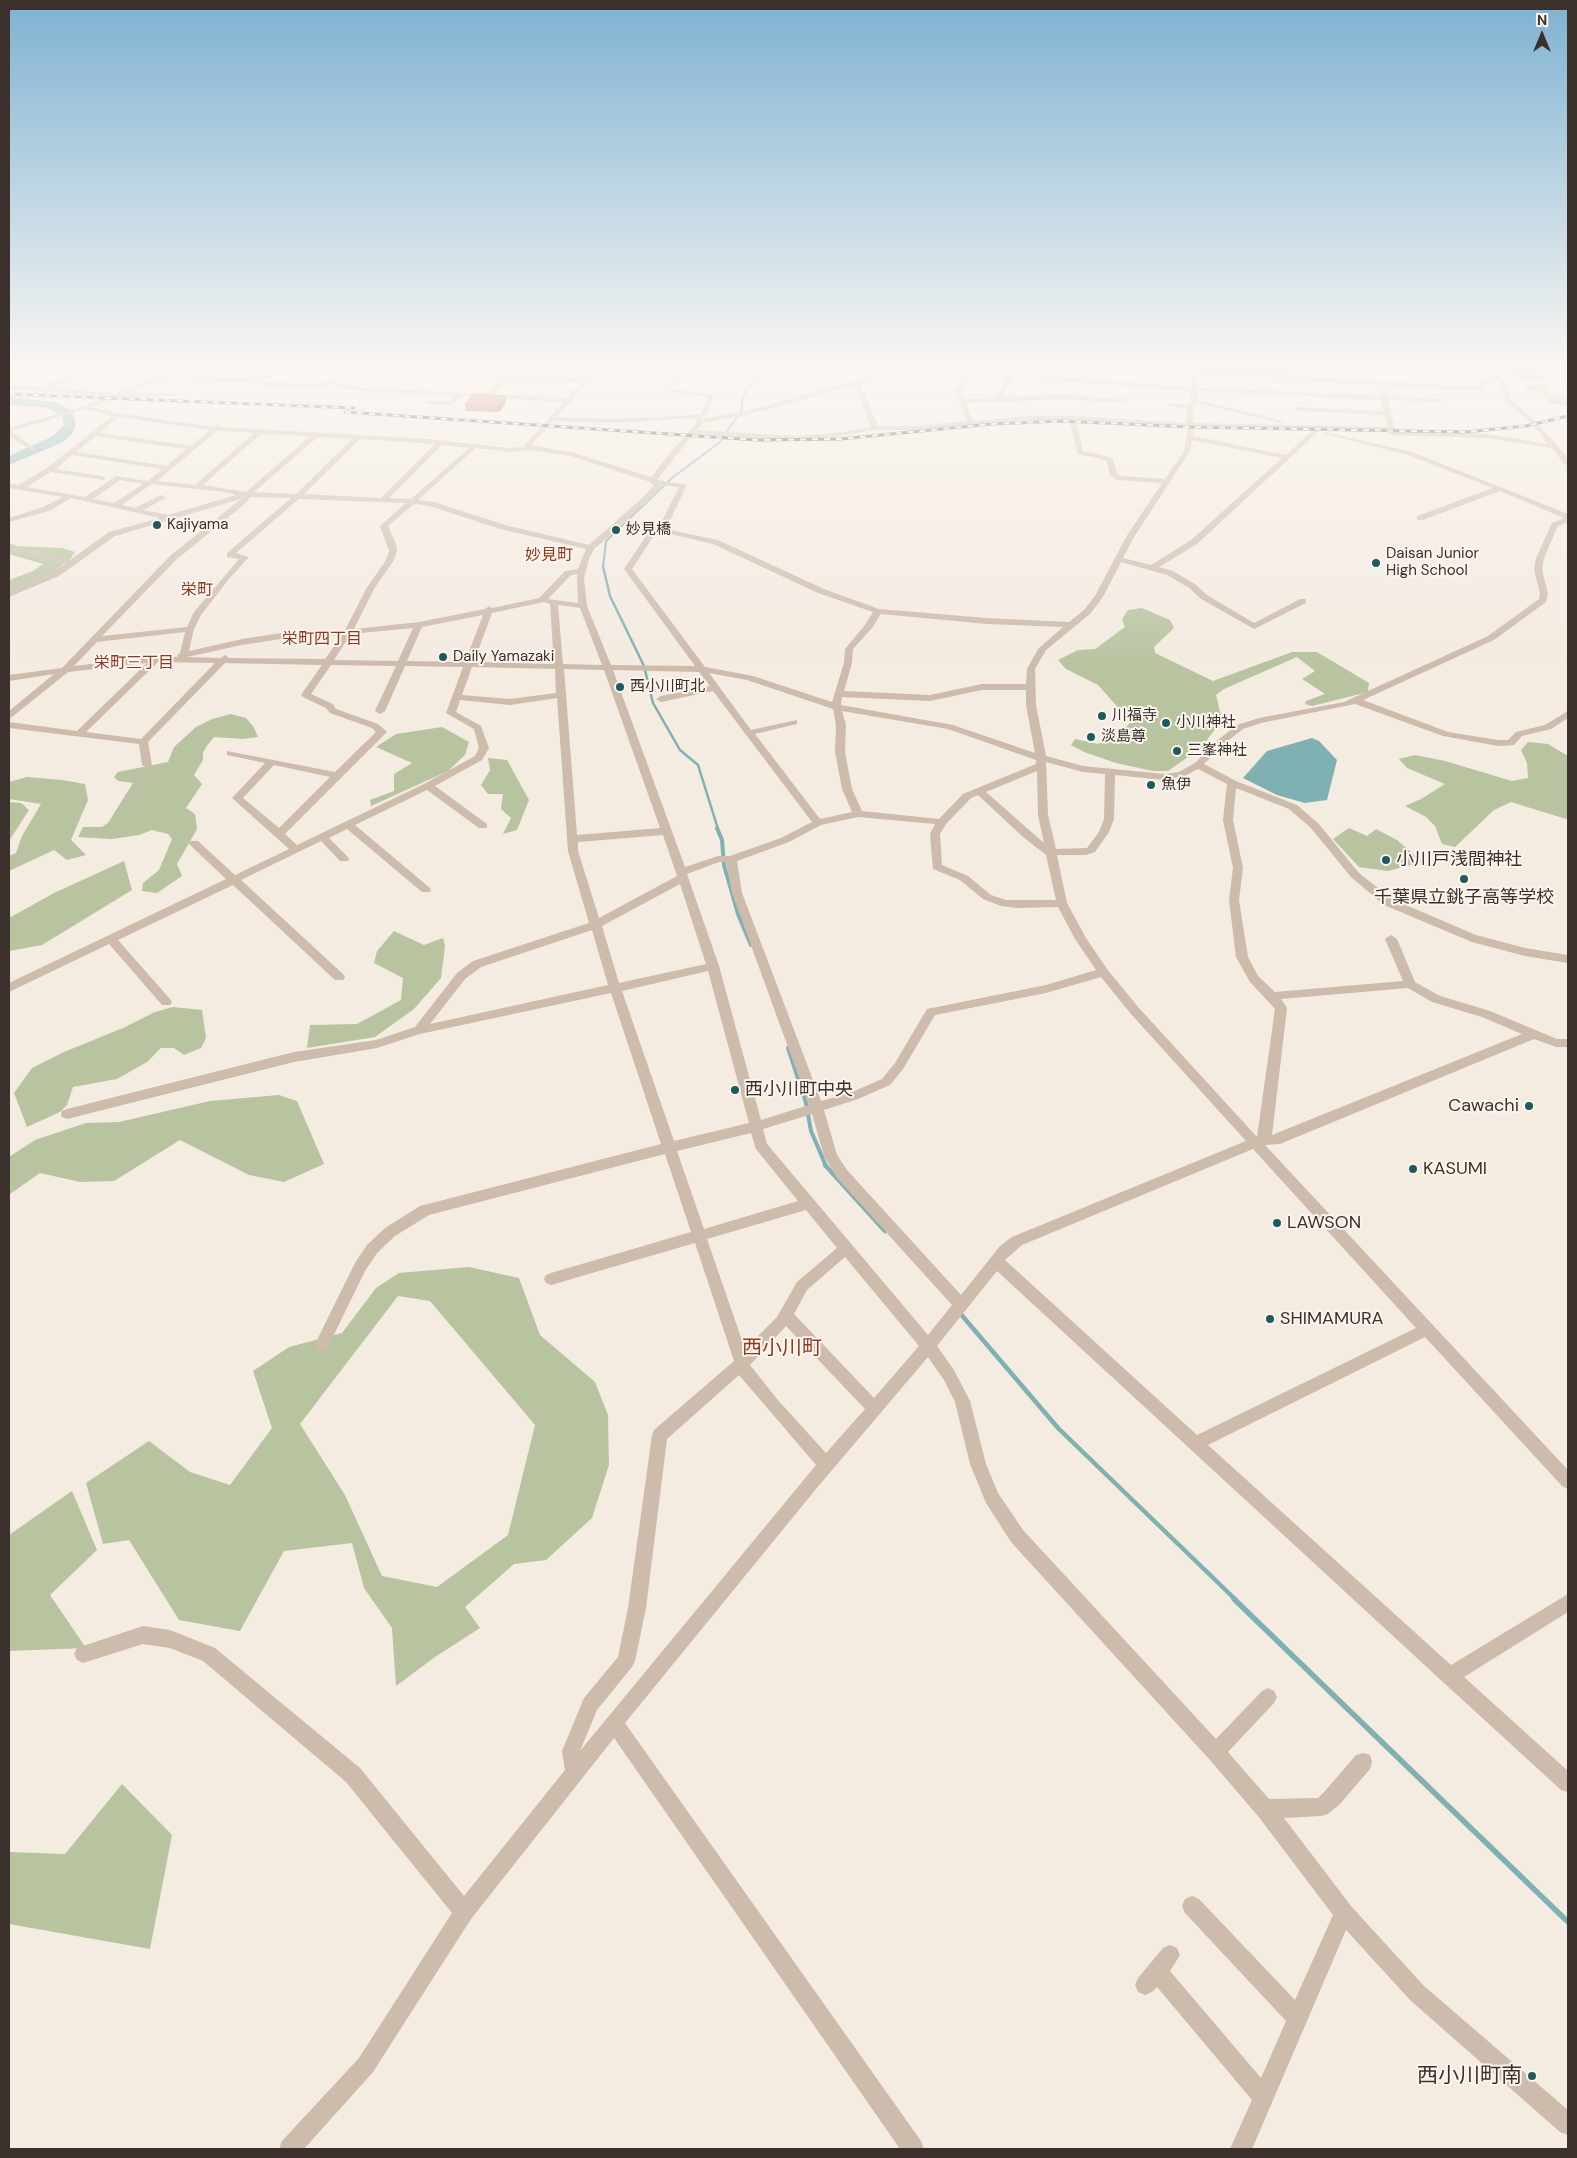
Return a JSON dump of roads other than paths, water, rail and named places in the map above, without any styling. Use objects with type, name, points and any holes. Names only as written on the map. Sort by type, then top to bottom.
[{"type":"street","points":[[9,493],[58,464]]},
{"type":"street","points":[[141,464],[169,468]]},
{"type":"street","points":[[115,506],[174,464]]},
{"type":"street","points":[[198,486],[223,464]]},
{"type":"street","points":[[9,715],[66,669],[174,557],[243,501],[247,495],[283,464]]},
{"type":"street","points":[[184,655],[190,629],[197,614],[226,577],[245,557],[230,555],[297,497],[331,464]]},
{"type":"street","points":[[383,500],[419,464]]},
{"type":"street","points":[[279,834],[382,732],[375,726],[332,711],[330,706],[306,695],[349,631],[370,590],[390,560],[393,551],[392,544],[384,526],[454,464]]},
{"type":"street","points":[[602,464],[655,481],[683,485],[658,528],[628,569],[748,733],[818,823]]},
{"type":"street","points":[[655,481],[668,464]]},
{"type":"street","points":[[1111,464],[1114,475],[1120,478],[1168,481]]},
{"type":"street","points":[[1179,464],[1130,537],[1099,597],[1087,612],[1069,624],[1048,644],[1037,657],[1031,669],[1030,705],[1041,761],[1043,815],[1049,852],[1062,903],[1081,939],[1103,972],[1135,1011],[1260,1141],[1428,1329],[1568,1481]]},
{"type":"street","points":[[1154,567],[1194,542],[1281,464]]},
{"type":"street","points":[[1439,464],[1568,518]]},
{"type":"street","points":[[50,470],[101,478]]},
{"type":"street","points":[[87,499],[119,478],[198,486],[247,495],[411,501],[431,504],[495,524],[591,548]]},
{"type":"street","points":[[655,481],[657,488],[591,548],[581,570],[580,589],[583,606],[667,831],[713,966],[754,1127],[761,1145],[950,1375],[962,1401],[974,1449],[988,1490],[1017,1536],[1216,1752],[1265,1809],[1344,1913],[1418,1993],[1568,2124]]},
{"type":"street","points":[[9,486],[87,499],[169,517]]},
{"type":"street","points":[[1420,518],[1500,488]]},
{"type":"street","points":[[9,595],[56,574],[112,534],[247,495]]},
{"type":"street","points":[[9,520],[46,509],[70,496]]},
{"type":"street","points":[[137,510],[161,497]]},
{"type":"street","points":[[79,734],[156,659],[701,669],[750,678],[836,708],[950,727],[1041,761],[1110,773],[1164,777],[1182,774],[1198,765],[1222,741],[1240,727],[1259,720],[1348,704],[1492,638],[1543,600],[1544,594],[1538,569],[1540,558],[1555,525],[1568,518]]},
{"type":"street","points":[[620,521],[714,542],[820,591],[878,611],[987,621],[1069,624]]},
{"type":"street","points":[[9,548],[72,563]]},
{"type":"street","points":[[1119,559],[1154,567],[1170,573],[1192,586],[1204,597],[1254,626],[1303,601]]},
{"type":"street","points":[[542,600],[568,573],[581,570]]},
{"type":"street","points":[[9,678],[184,655],[238,643],[294,634],[375,631],[419,625],[489,609],[542,600],[583,606]]},
{"type":"street","points":[[554,603],[573,851],[597,924],[615,988],[745,1371],[827,1466]]},
{"type":"street","points":[[9,988],[428,786],[480,758],[484,748],[478,728],[451,713],[489,609]]},
{"type":"street","points":[[858,814],[847,789],[840,752],[841,725],[836,703],[840,694],[849,649],[869,626],[878,611]]},
{"type":"street","points":[[380,711],[403,664],[419,625]]},
{"type":"street","points":[[94,640],[190,629]]},
{"type":"street","points":[[143,742],[238,643]]},
{"type":"street","points":[[840,694],[918,698],[982,688],[1029,687]]},
{"type":"street","points":[[661,699],[715,688]]},
{"type":"street","points":[[457,697],[510,702],[562,695]]},
{"type":"street","points":[[1356,701],[1446,734],[1498,743],[1511,743],[1519,734],[1548,728],[1568,714]]},
{"type":"street","points":[[748,733],[794,722]]},
{"type":"street","points":[[9,725],[143,742]]},
{"type":"street","points":[[143,742],[147,765]]},
{"type":"street","points":[[230,753],[337,775]]},
{"type":"street","points":[[272,761],[237,798],[296,850]]},
{"type":"street","points":[[1041,761],[967,796],[942,822],[935,834],[937,867],[964,878],[987,897],[1005,903],[1062,903]]},
{"type":"street","points":[[1198,765],[1232,783],[1293,807],[1318,829],[1355,875],[1388,902],[1472,938],[1525,952],[1568,958]]},
{"type":"street","points":[[980,791],[1027,835],[1049,852],[1086,852],[1091,850],[1104,832],[1109,819],[1110,773]]},
{"type":"street","points":[[1232,783],[1228,820],[1238,868],[1234,900],[1242,957],[1254,979],[1272,996],[1280,1008],[1260,1141]]},
{"type":"street","points":[[428,786],[483,826]]},
{"type":"street","points":[[419,1030],[461,976],[477,964],[597,924],[682,875],[718,859],[731,859],[785,840],[818,823],[858,814],[942,822]]},
{"type":"street","points":[[348,825],[426,890]]},
{"type":"street","points":[[572,839],[667,831]]},
{"type":"street","points":[[323,837],[344,859]]},
{"type":"street","points":[[194,843],[339,977]]},
{"type":"street","points":[[731,859],[737,893],[817,1108],[825,1142],[831,1156],[842,1174],[961,1305]]},
{"type":"street","points":[[111,939],[166,1002]]},
{"type":"street","points":[[1391,939],[1410,984]]},
{"type":"street","points":[[67,1114],[294,1057],[377,1044],[419,1030],[454,1024],[713,966]]},
{"type":"street","points":[[322,1344],[360,1267],[372,1249],[390,1232],[425,1210],[669,1146],[754,1127],[854,1096],[886,1082],[899,1066],[931,1012],[1046,989],[1103,972]]},
{"type":"street","points":[[1272,996],[1410,984],[1436,999],[1486,1014],[1556,1043],[1568,1043]]},
{"type":"street","points":[[290,2149],[366,2065],[464,1912],[574,1773],[928,1346],[1004,1250],[1017,1241],[1260,1141],[1275,1140],[1533,1034]]},
{"type":"street","points":[[551,1279],[808,1204]]},
{"type":"street","points":[[574,1773],[571,1751],[590,1704],[626,1661],[637,1608],[660,1435],[742,1363],[785,1315],[802,1286],[846,1248]]},
{"type":"street","points":[[996,1261],[1568,1784]]},
{"type":"street","points":[[785,1315],[875,1409]]},
{"type":"street","points":[[1196,1443],[1428,1329]]},
{"type":"street","points":[[1449,1676],[1568,1602]]},
{"type":"street","points":[[82,1654],[143,1635],[170,1639],[209,1654],[353,1775],[464,1912]]},
{"type":"street","points":[[1216,1752],[1268,1697]]},
{"type":"street","points":[[614,1724],[913,2149]]},
{"type":"street","points":[[1265,1809],[1321,1807],[1333,1797],[1363,1762]]},
{"type":"street","points":[[1192,1906],[1298,2018]]},
{"type":"street","points":[[1240,2149],[1344,1913]]},
{"type":"street","points":[[1157,1970],[1263,2097]]},
{"type":"water","points":[[1312,738],[1319,741],[1337,760],[1327,800],[1305,803],[1277,795],[1243,778],[1267,751]]},
{"type":"waterway","points":[[603,566],[606,541],[672,478],[691,464]]},
{"type":"waterway","points":[[603,566],[610,596],[644,666],[653,703],[680,750],[698,765],[718,829]]},
{"type":"waterway","points":[[717,828],[722,840],[724,865],[738,914],[751,945]]},
{"type":"waterway","points":[[788,1048],[806,1103],[811,1131],[826,1166]]},
{"type":"waterway","points":[[825,1165],[885,1231]]},
{"type":"waterway","points":[[959,1312],[1058,1428],[1236,1600]]},
{"type":"waterway","points":[[1234,1599],[1568,1922]]},
{"type":"place","name":"Kajiyama","points":[[157,525]]},
{"type":"place","name":"妙見橋","points":[[616,530]]},
{"type":"place","name":"Daisan Junior High School","points":[[1376,563]]},
{"type":"place","name":"Daily Yamazaki","points":[[443,657]]},
{"type":"place","name":"西小川町北","points":[[620,687]]},
{"type":"place","name":"川福寺","points":[[1102,716]]},
{"type":"place","name":"小川神社","points":[[1166,723]]},
{"type":"place","name":"淡島尊","points":[[1091,737]]},
{"type":"place","name":"三峯神社","points":[[1177,751]]},
{"type":"place","name":"魚伊","points":[[1151,785]]},
{"type":"place","name":"小川戸浅間神社","points":[[1386,860]]},
{"type":"place","name":"千葉県立銚子高等学校","points":[[1464,879]]},
{"type":"place","name":"西小川町中央","points":[[735,1090]]},
{"type":"place","name":"Cawachi","points":[[1529,1106]]},
{"type":"place","name":"KASUMI","points":[[1413,1169]]},
{"type":"place","name":"LAWSON","points":[[1277,1223]]},
{"type":"place","name":"SHIMAMURA","points":[[1270,1319]]},
{"type":"place","name":"西小川町南","points":[[1532,2076]]},
{"type":"district","name":"妙見町","points":[[549,556]]},
{"type":"district","name":"栄町","points":[[197,591]]},
{"type":"district","name":"栄町四丁目","points":[[322,640]]},
{"type":"district","name":"栄町三丁目","points":[[134,664]]},
{"type":"district","name":"西小川町","points":[[782,1349]]}]
